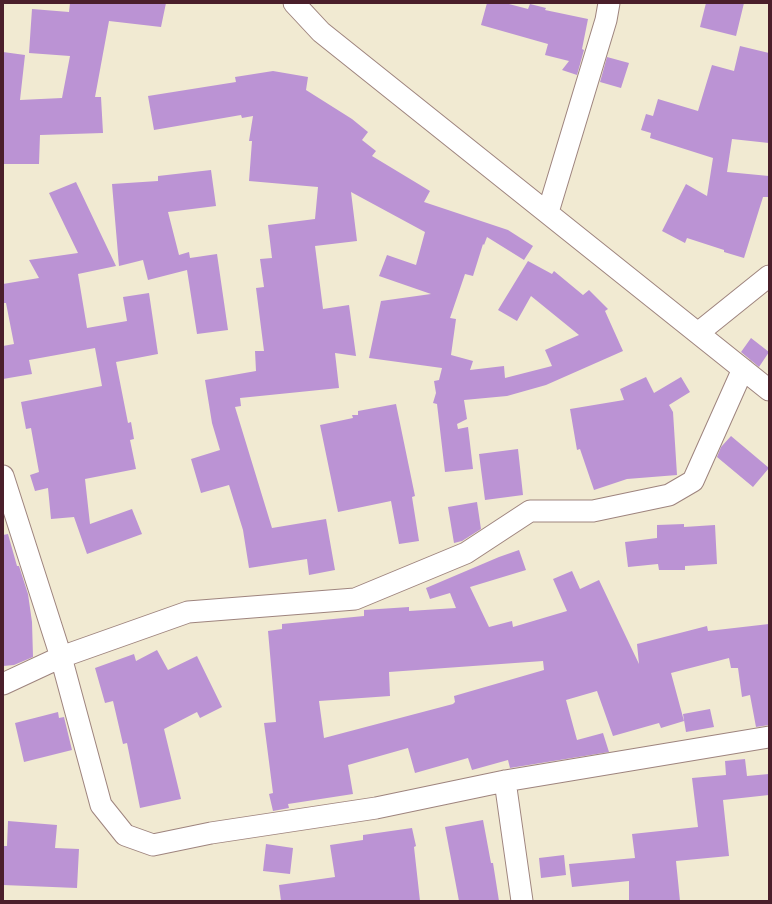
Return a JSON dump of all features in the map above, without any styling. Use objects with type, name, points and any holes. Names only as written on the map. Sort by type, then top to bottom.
[{"type":"street","points":[[294,3],[321,32],[769,390]]},
{"type":"street","points":[[548,212],[610,3]]},
{"type":"street","points":[[698,333],[769,276]]},
{"type":"street","points":[[3,684],[61,657],[188,612],[355,599],[466,553],[530,511],[594,511],[669,495],[693,481],[743,369]]},
{"type":"street","points":[[3,476],[61,657],[102,805],[125,835],[153,845],[211,833],[376,808],[505,781],[769,737]]},
{"type":"street","points":[[505,781],[522,901]]},
{"type":"building","points":[[70,3],[166,3],[161,27],[109,21],[95,97],[101,97],[103,133],[40,135],[39,164],[3,164],[3,52],[25,55],[20,100],[62,98],[70,56],[29,53],[32,9],[69,12]]},
{"type":"building","points":[[487,3],[505,3],[528,9],[530,4],[546,8],[545,10],[588,19],[582,49],[584,50],[577,75],[562,70],[569,61],[545,55],[548,44],[481,25]]},
{"type":"building","points":[[706,3],[744,3],[736,36],[700,27]]},
{"type":"building","points":[[740,46],[769,53],[769,143],[732,139],[727,172],[769,176],[769,197],[763,197],[744,258],[687,238],[685,243],[662,231],[686,184],[707,196],[713,158],[650,138],[651,133],[641,130],[646,114],[653,116],[658,99],[698,111],[712,65],[734,71]]},
{"type":"building","points":[[607,57],[629,63],[621,88],[600,82]]},
{"type":"building","points":[[273,71],[308,77],[306,90],[352,119],[368,132],[362,140],[376,151],[372,156],[430,191],[424,202],[508,230],[533,246],[524,260],[487,237],[484,245],[483,244],[473,276],[465,274],[450,318],[456,319],[451,355],[473,361],[470,370],[504,366],[505,378],[552,366],[545,350],[579,335],[531,296],[517,321],[498,310],[528,261],[552,274],[554,271],[583,295],[589,290],[608,309],[605,311],[623,351],[546,385],[507,396],[464,400],[467,419],[457,424],[458,429],[468,427],[473,469],[445,472],[437,404],[433,403],[436,393],[434,381],[439,380],[442,368],[369,358],[381,301],[431,294],[379,276],[387,255],[416,265],[425,232],[351,192],[357,241],[315,246],[323,309],[349,305],[356,356],[335,353],[339,388],[240,398],[241,406],[235,407],[272,528],[326,519],[335,570],[309,575],[307,559],[249,568],[243,530],[229,485],[201,493],[191,459],[220,450],[212,423],[205,380],[256,371],[255,351],[264,351],[256,288],[264,287],[260,259],[272,258],[268,225],[315,219],[318,187],[249,181],[252,141],[249,141],[253,116],[242,118],[241,115],[154,130],[148,96],[236,82],[235,77]]},
{"type":"building","points":[[211,170],[216,206],[168,212],[179,255],[189,252],[190,258],[217,254],[228,330],[197,334],[187,270],[148,280],[143,260],[119,266],[112,184],[158,181],[158,176]]},
{"type":"building","points":[[76,182],[116,266],[78,274],[87,328],[127,321],[123,297],[149,293],[158,354],[116,362],[128,423],[131,422],[134,439],[130,440],[136,469],[85,479],[90,524],[132,509],[142,534],[87,554],[74,517],[51,519],[48,488],[35,491],[30,475],[39,472],[31,428],[26,429],[21,402],[102,386],[95,348],[29,360],[32,374],[3,379],[3,346],[14,344],[6,303],[3,303],[3,284],[39,278],[29,260],[78,253],[49,193]]},
{"type":"building","points":[[751,338],[769,352],[759,367],[741,352]]},
{"type":"building","points":[[646,377],[654,393],[681,377],[690,392],[669,405],[673,412],[677,475],[627,479],[594,490],[580,449],[577,450],[570,409],[624,400],[620,389]]},
{"type":"building","points":[[396,404],[415,496],[412,497],[419,541],[399,544],[391,501],[338,512],[320,425],[353,418],[352,415],[358,415],[358,411]]},
{"type":"building","points":[[731,436],[769,468],[753,487],[717,457],[721,447]]},
{"type":"building","points":[[518,449],[523,495],[485,500],[479,454]]},
{"type":"building","points":[[477,502],[481,529],[462,541],[454,543],[448,507]]},
{"type":"building","points":[[684,524],[684,527],[715,525],[717,564],[685,566],[685,570],[659,570],[658,564],[628,567],[625,542],[657,538],[657,525]]},
{"type":"building","points":[[8,534],[17,566],[19,566],[28,594],[32,622],[33,657],[14,665],[3,666],[3,535]]},
{"type":"building","points":[[519,550],[526,570],[470,587],[489,627],[512,621],[513,627],[567,611],[553,579],[572,571],[580,589],[599,580],[639,664],[637,644],[707,626],[708,631],[769,624],[769,725],[756,727],[750,695],[742,697],[738,668],[731,668],[729,658],[671,673],[684,721],[661,728],[659,723],[613,736],[597,691],[566,700],[577,740],[603,733],[609,752],[510,768],[508,760],[472,770],[468,758],[415,773],[408,748],[348,765],[353,794],[288,804],[289,808],[273,811],[269,794],[273,793],[264,723],[276,722],[268,631],[282,629],[282,624],[364,616],[364,610],[409,607],[409,611],[456,608],[450,593],[430,599],[426,588]],"holes":[[[543,661],[544,670],[454,696],[455,702],[453,704],[324,738],[319,701],[390,696],[389,672]]]},
{"type":"building","points":[[157,650],[168,670],[197,656],[222,707],[200,718],[197,712],[164,729],[181,799],[140,808],[127,743],[123,744],[113,701],[105,703],[95,668],[134,654],[136,661]]},
{"type":"building","points":[[710,709],[714,727],[686,732],[683,714]]},
{"type":"building","points":[[58,712],[59,718],[64,717],[72,750],[24,762],[15,723]]},
{"type":"building","points":[[745,759],[747,776],[769,774],[769,795],[723,800],[729,856],[676,861],[680,901],[629,901],[629,881],[572,887],[569,864],[635,858],[632,834],[698,827],[692,778],[726,775],[725,761]]},
{"type":"building","points":[[483,820],[491,863],[493,863],[499,901],[459,901],[445,827]]},
{"type":"building","points":[[8,821],[57,825],[55,848],[79,849],[77,888],[3,885],[3,846],[7,846]]},
{"type":"building","points":[[412,828],[416,846],[414,847],[420,901],[281,901],[279,885],[335,877],[330,845],[363,840],[363,835]]},
{"type":"building","points":[[266,844],[293,848],[290,874],[263,871]]},
{"type":"building","points":[[564,855],[566,875],[541,878],[539,858]]}]
